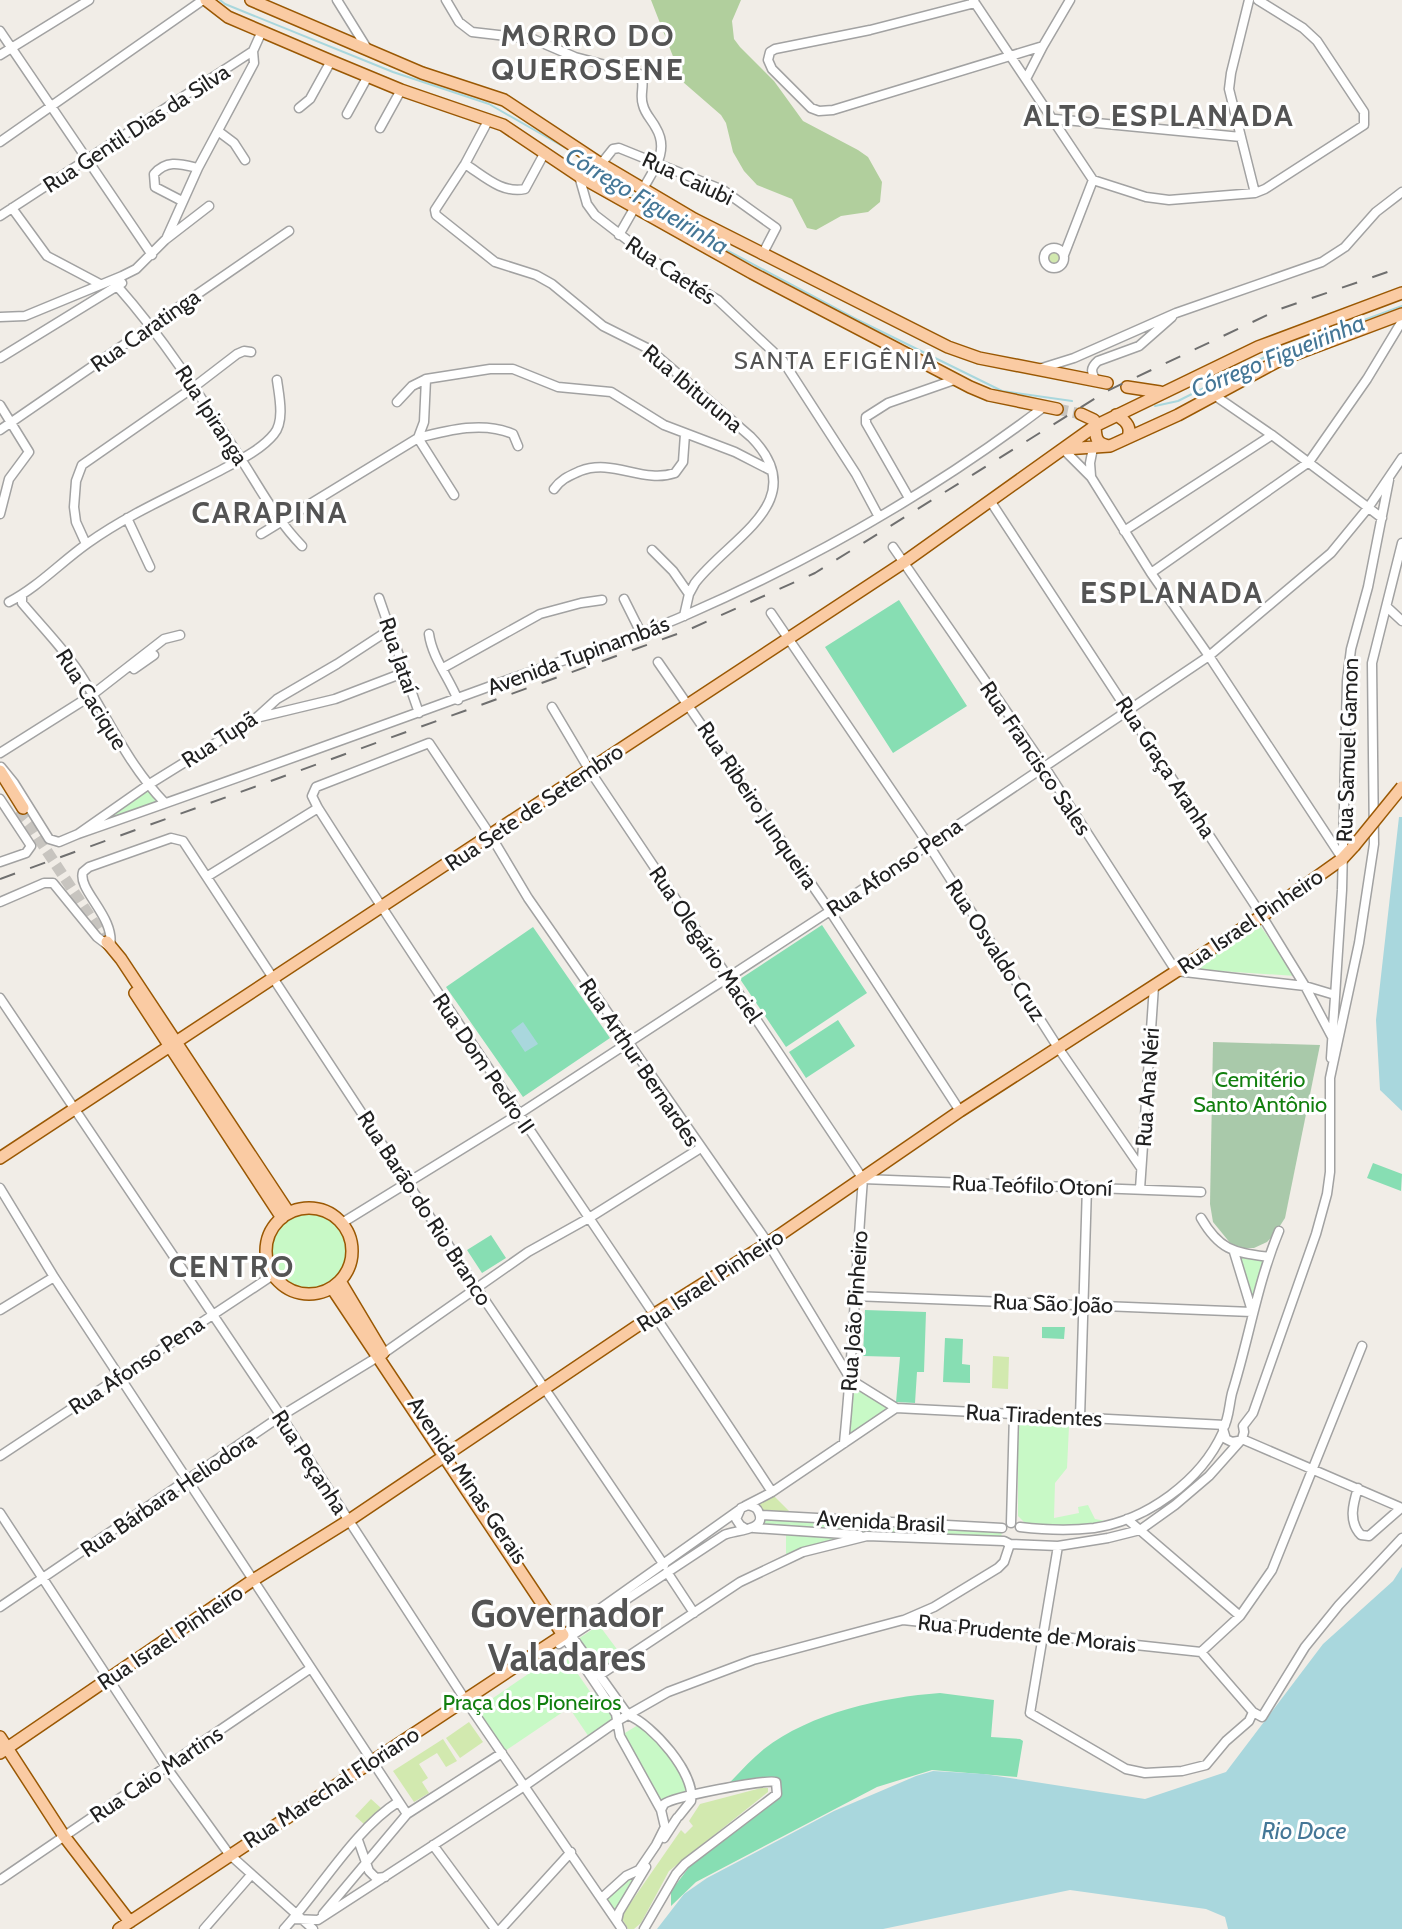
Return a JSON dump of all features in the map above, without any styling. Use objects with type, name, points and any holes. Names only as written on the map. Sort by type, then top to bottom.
[{"type":"main road","points":[[204,0],[228,17],[331,61],[401,90],[489,119],[579,176],[752,273],[954,380],[989,395],[1051,407]]},
{"type":"main road","points":[[251,0],[422,73],[504,100],[601,164],[694,219],[948,347],[979,358],[1101,382]]},
{"type":"main road","points":[[752,273],[762,255]]},
{"type":"main road","name":"Rua Sete de Setembro","points":[[1063,449],[1110,446],[1178,415],[1214,395],[1276,351],[1402,293]]},
{"type":"main road","name":"Rua Sete de Setembro","points":[[0,1158],[903,563],[1095,426],[1161,393],[1276,351],[1402,314]]},
{"type":"main road","points":[[1127,387],[1161,393]]},
{"type":"main road","points":[[1081,414],[1091,417],[1097,441],[1110,446]]},
{"type":"main road","points":[[1116,415],[1127,423],[1128,437]]},
{"type":"main road","points":[[0,769],[20,810],[0,786]]},
{"type":"main road","name":"Rua Israel Pinheiro","points":[[4,1750],[253,1580],[348,1521],[655,1314],[768,1243],[960,1111],[1262,916],[1342,859],[1402,787]]},
{"type":"main road","points":[[109,945],[286,1216]]},
{"type":"main road","points":[[303,1209],[317,1209],[331,1214],[342,1223],[352,1246],[352,1259],[336,1285],[311,1294],[300,1293],[289,1289],[273,1275],[266,1252],[267,1240],[272,1229],[286,1216],[303,1209]]},
{"type":"main road","name":"Avenida Minas Gerais","points":[[336,1285],[567,1635]]},
{"type":"main road","name":"Rua Marechal Floriano","points":[[129,1927],[229,1854],[373,1764],[567,1635]]},
{"type":"main road","points":[[0,1737],[4,1750],[129,1927]]},
{"type":"street","points":[[0,55],[89,0]]},
{"type":"street","points":[[0,142],[204,0]]},
{"type":"street","points":[[337,0],[369,51]]},
{"type":"street","points":[[446,0],[459,22],[472,32],[533,39],[575,57],[636,73],[643,80],[643,106],[660,134],[661,153],[644,187]]},
{"type":"street","points":[[1026,79],[1070,0]]},
{"type":"street","points":[[1249,0],[1230,81],[1230,98],[1255,193]]},
{"type":"street","points":[[1043,46],[1010,55],[826,111],[811,108],[772,69],[768,60],[770,52],[775,49],[870,30],[974,1],[1010,55],[1026,79],[1055,119],[1093,180],[1159,199],[1255,193],[1276,183],[1364,125],[1365,120],[1364,112],[1317,41],[1303,28],[1258,0]]},
{"type":"street","points":[[0,31],[152,255]]},
{"type":"street","name":"Rua Gentil Dias da Silva","points":[[0,216],[253,51],[262,31]]},
{"type":"street","points":[[0,358],[118,287],[165,240],[198,168],[254,63],[253,51]]},
{"type":"street","points":[[299,108],[310,99],[331,61]]},
{"type":"street","points":[[347,114],[368,76]]},
{"type":"street","points":[[380,128],[401,90]]},
{"type":"street","points":[[489,119],[465,164],[501,187],[516,191],[525,189],[545,152]]},
{"type":"street","points":[[1055,119],[1241,137]]},
{"type":"street","points":[[218,131],[234,143],[245,160]]},
{"type":"street","name":"Rua Caiubi","points":[[601,164],[617,148],[723,190],[776,228],[762,255]]},
{"type":"street","points":[[182,201],[155,187],[154,174],[169,164],[198,168]]},
{"type":"street","name":"Rua Ibituruna","points":[[465,164],[434,211],[450,228],[495,262],[536,275],[552,284],[603,326],[649,349],[751,437],[765,454],[773,471]]},
{"type":"street","name":"Rua Caetés","points":[[579,176],[590,210],[619,235],[718,300],[783,361],[856,474],[879,517]]},
{"type":"street","points":[[1064,255],[1093,180]]},
{"type":"street","points":[[1034,369],[1065,362],[1176,313],[1336,255],[1376,212],[1402,192]]},
{"type":"street","points":[[165,240],[201,218],[209,206]]},
{"type":"street","points":[[619,235],[635,207]]},
{"type":"street","points":[[12,208],[47,256],[100,284]]},
{"type":"street","name":"Rua Caratinga","points":[[0,430],[289,231]]},
{"type":"street","points":[[0,317],[25,316],[136,269]]},
{"type":"street","name":"Rua Ipiranga","points":[[118,287],[152,326],[279,522],[302,546]]},
{"type":"street","points":[[1101,382],[1091,371],[1092,365],[1139,346],[1176,313]]},
{"type":"street","points":[[1151,573],[1309,462],[1367,379],[1402,321]]},
{"type":"street","points":[[86,544],[76,522],[74,507],[77,473],[86,460],[237,354],[251,352]]},
{"type":"street","points":[[397,402],[408,390],[426,379],[490,369],[513,369],[558,387],[611,392],[655,420],[773,471],[774,491],[756,522],[737,544],[701,575],[689,594],[684,616]]},
{"type":"street","points":[[418,438],[424,422],[426,379]]},
{"type":"street","points":[[9,602],[86,544],[127,518],[263,445],[278,429],[280,406],[277,380]]},
{"type":"street","points":[[909,498],[866,423],[868,415],[888,403],[954,380]]},
{"type":"street","points":[[1214,395],[1382,518]]},
{"type":"street","points":[[0,405],[29,455],[9,479],[0,514]]},
{"type":"street","name":"Avenida Tupinambás","points":[[78,834],[458,700],[684,616],[780,572],[879,517],[1051,407]]},
{"type":"street","points":[[261,534],[418,438],[486,427],[513,434],[518,446]]},
{"type":"street","points":[[554,489],[567,476],[599,466],[658,477],[675,473],[683,462],[685,434]]},
{"type":"street","points":[[1124,531],[1272,435]]},
{"type":"street","points":[[418,438],[454,495]]},
{"type":"street","points":[[1091,477],[1093,448]]},
{"type":"street","points":[[1063,449],[1091,477],[1151,573],[1342,859]]},
{"type":"street","name":"Rua Afonso Pena","points":[[342,1223],[519,1114],[830,911],[1209,656],[1316,569],[1368,508],[1402,458]]},
{"type":"street","name":"Rua Samuel Gamon","points":[[1330,1078],[1342,859],[1347,681],[1351,649],[1368,587],[1390,473]]},
{"type":"street","name":"Rua Graça Aranha","points":[[991,502],[1262,916],[1332,1037]]},
{"type":"street","points":[[127,518],[150,567]]},
{"type":"street","points":[[1243,1426],[1253,1413],[1327,1194],[1330,1078],[1359,943],[1374,844],[1371,676],[1374,651],[1402,543]]},
{"type":"street","name":"Rua Francisco Sales","points":[[893,547],[1044,766],[1176,971]]},
{"type":"street","points":[[652,550],[673,571],[689,594]]},
{"type":"street","name":"Rua Cacique","points":[[22,595],[22,603],[95,692],[117,740],[148,785],[165,803]]},
{"type":"street","name":"Rua Jataí","points":[[379,598],[419,713]]},
{"type":"street","points":[[624,599],[641,633]]},
{"type":"street","points":[[443,668],[540,614],[602,600]]},
{"type":"street","points":[[1387,607],[1402,621]]},
{"type":"street","name":"Rua Osvaldo Cruz","points":[[771,613],[928,844],[1059,1049],[1141,1168]]},
{"type":"street","name":"Rua Tupã","points":[[0,769],[14,783],[49,839],[59,842],[78,834],[148,785],[256,718],[277,699],[389,630]]},
{"type":"street","points":[[429,634],[436,660],[458,700]]},
{"type":"street","points":[[0,753],[95,692],[164,639],[180,635]]},
{"type":"street","points":[[95,692],[108,687],[154,655]]},
{"type":"street","name":"Rua Ribeiro Junqueira","points":[[658,662],[830,911],[960,1111]]},
{"type":"street","points":[[256,718],[335,699],[403,673]]},
{"type":"street","name":"Rua Olegário Maciel","points":[[552,707],[590,771],[863,1179]]},
{"type":"street","name":"Rua Arthur Bernardes","points":[[318,808],[311,793],[316,787],[429,743],[528,898],[699,1149],[768,1243],[851,1380]]},
{"type":"street","points":[[0,799],[31,846],[26,853],[0,862]]},
{"type":"street","points":[[208,876],[318,808]]},
{"type":"street","name":"Rua Dom Pedro II","points":[[318,808],[381,908],[772,1492]]},
{"type":"street","name":"Rua Barão do Rio Branco","points":[[109,945],[110,926],[82,881],[82,874],[89,867],[171,838],[181,839],[694,1613]]},
{"type":"street","points":[[0,902],[47,882],[59,887],[97,937],[109,945]]},
{"type":"street","points":[[1176,971],[1305,986],[1335,995]]},
{"type":"street","name":"Rua Ana Néri","points":[[1140,1189],[1154,986]]},
{"type":"street","name":"Rua Peçanha","points":[[0,998],[281,1416],[467,1702],[618,1921]]},
{"type":"street","name":"Rua Bárbara Heliodora","points":[[0,1607],[281,1416],[381,1355],[528,1252],[699,1149]]},
{"type":"street","name":"Rua Teófilo Otoní","points":[[863,1179],[1201,1192]]},
{"type":"street","name":"Rua João Pinheiro","points":[[844,1443],[851,1380],[853,1296],[863,1179]]},
{"type":"street","points":[[1080,1418],[1087,1186]]},
{"type":"street","points":[[0,1188],[119,1377],[407,1814]]},
{"type":"street","points":[[1201,1218],[1217,1240],[1234,1252],[1269,1257]]},
{"type":"street","name":"Avenida Brasil","points":[[760,1515],[1075,1530],[1127,1519],[1176,1491],[1209,1460],[1225,1427],[1252,1312],[1279,1231]]},
{"type":"street","points":[[1234,1252],[1252,1312]]},
{"type":"street","name":"Rua Afonso Pena","points":[[0,1456],[273,1275]]},
{"type":"street","points":[[0,1310],[54,1277]]},
{"type":"street","name":"Rua São João","points":[[853,1296],[1252,1312]]},
{"type":"street","points":[[1362,1346],[1272,1570],[1240,1616],[1201,1652],[1260,1717],[1305,1647],[1339,1605],[1402,1538]]},
{"type":"street","name":"Rua Tiradentes","points":[[851,1380],[896,1408],[1225,1427]]},
{"type":"street","name":"Rua Marechal Floriano","points":[[567,1635],[665,1568],[742,1507],[772,1492],[896,1408]]},
{"type":"street","points":[[903,1620],[934,1607],[998,1568],[1004,1562],[1009,1543],[1021,1537],[1011,1526],[1014,1414]]},
{"type":"street","points":[[1140,1530],[1209,1476],[1240,1440],[1244,1432],[1237,1421],[1225,1427],[1229,1441],[1240,1440],[1358,1488],[1402,1508],[1369,1536],[1361,1535],[1355,1528],[1353,1504],[1358,1488]]},
{"type":"street","points":[[742,1507],[756,1508],[760,1515],[759,1522],[750,1528],[737,1522],[742,1507]]},
{"type":"street","points":[[0,1513],[111,1678],[167,1768],[229,1854],[311,1928],[407,1814],[502,1753]]},
{"type":"street","points":[[1127,1519],[1240,1616]]},
{"type":"street","points":[[600,1675],[740,1582],[786,1558],[872,1536],[877,1520]]},
{"type":"street","points":[[1009,1543],[1001,1534],[1011,1526]]},
{"type":"street","name":"Avenida Brasil","points":[[750,1528],[1058,1546],[1140,1530]]},
{"type":"street","name":"Rua Marechal Floriano","points":[[665,1568],[724,1535],[750,1528]]},
{"type":"street","points":[[1058,1546],[1030,1713],[1126,1769],[1145,1773],[1182,1771],[1206,1765],[1226,1741],[1249,1721],[1253,1712]]},
{"type":"street","name":"Rua Prudente de Morais","points":[[318,1920],[526,1785],[619,1720],[668,1692],[753,1660],[903,1620],[1201,1652]]},
{"type":"street","name":"Avenida Minas Gerais","points":[[567,1635],[628,1715],[647,1725],[676,1760],[692,1792]]},
{"type":"street","name":"Avenida Minas Gerais","points":[[567,1635],[619,1720],[620,1736],[662,1813]]},
{"type":"street","name":"Rua Caio Martins","points":[[0,1880],[311,1668]]},
{"type":"street","points":[[603,1897],[625,1877],[639,1870],[656,1845],[665,1827],[662,1813],[665,1804],[692,1792],[703,1794],[768,1780],[778,1784],[777,1794],[685,1864],[644,1929]]},
{"type":"street","points":[[618,1921],[636,1883],[692,1792]]},
{"type":"street","points":[[284,1929],[297,1918],[358,1840],[387,1809],[398,1802]]},
{"type":"street","points":[[671,1802],[679,1806],[678,1817]]},
{"type":"street","points":[[662,1813],[671,1821],[678,1817]]},
{"type":"street","points":[[358,1840],[365,1863],[376,1878],[390,1874]]},
{"type":"street","points":[[433,1845],[498,1929],[571,1852]]},
{"type":"street","points":[[204,1929],[251,1875]]},
{"type":"street","points":[[625,1877],[633,1876],[636,1883]]},
{"type":"street","points":[[297,1918],[318,1920]]},
{"type":"green space","points":[[651,0],[741,0],[732,21],[734,39],[774,81],[803,121],[868,157],[882,182],[880,202],[868,212],[841,216],[816,230],[807,228],[792,199],[757,185],[733,152],[721,115],[683,82]]},
{"type":"green space","points":[[1053,249],[1062,258],[1053,267],[1044,258]]},
{"type":"green space","points":[[899,600],[967,706],[893,753],[825,647]]},
{"type":"green space","points":[[146,788],[158,804],[88,829]]},
{"type":"green space","points":[[1259,924],[1296,976],[1190,969]]},
{"type":"green space","points":[[822,925],[867,993],[786,1047],[740,979]]},
{"type":"green space","points":[[533,927],[610,1038],[523,1097],[446,987]]},
{"type":"green space","points":[[838,1020],[855,1046],[806,1078],[789,1052]]},
{"type":"green space","name":"Cemitério Santo Antônio","points":[[1213,1042],[1320,1045],[1285,1218],[1267,1242],[1254,1248],[1231,1244],[1213,1222],[1210,1204]]},
{"type":"green space","points":[[1373,1163],[1402,1174],[1401,1191],[1367,1178]]},
{"type":"green space","points":[[309,1213],[323,1216],[336,1224],[344,1237],[347,1251],[344,1265],[336,1278],[323,1286],[309,1289],[295,1286],[282,1278],[274,1265],[271,1251],[274,1237],[282,1224],[295,1216]]},
{"type":"green space","points":[[491,1235],[506,1258],[482,1273],[467,1250]]},
{"type":"green space","points":[[1239,1256],[1266,1261],[1253,1300]]},
{"type":"green space","points":[[865,1310],[926,1312],[924,1372],[917,1372],[915,1403],[896,1402],[900,1357],[863,1356]]},
{"type":"green space","points":[[1042,1327],[1065,1327],[1064,1339],[1042,1338]]},
{"type":"green space","points":[[945,1338],[963,1339],[962,1364],[970,1365],[970,1383],[943,1382]]},
{"type":"green space","points":[[993,1356],[1009,1357],[1008,1389],[992,1388]]},
{"type":"green space","points":[[853,1385],[888,1407],[847,1438]]},
{"type":"green space","points":[[1018,1425],[1069,1426],[1067,1468],[1055,1483],[1054,1518],[1079,1513],[1078,1507],[1088,1505],[1095,1519],[1111,1522],[1079,1528],[1026,1524],[1018,1516]]},
{"type":"green space","points":[[772,1494],[792,1514],[760,1513],[754,1506]]},
{"type":"green space","points":[[760,1519],[1001,1531],[1002,1538],[867,1536],[786,1558],[786,1530],[757,1525]]},
{"type":"green space","points":[[599,1625],[622,1656],[601,1671],[578,1639]]},
{"type":"green space","name":"Praça dos Pioneiros","points":[[562,1651],[591,1693],[502,1753],[474,1711]]},
{"type":"green space","points":[[598,1690],[617,1719],[591,1740],[570,1709]]},
{"type":"green space","points":[[940,1693],[994,1700],[991,1737],[1023,1741],[1017,1777],[932,1770],[877,1787],[696,1882],[671,1906],[671,1891],[693,1862],[778,1795],[778,1783],[724,1788],[764,1749],[803,1726],[848,1709],[895,1698]]},
{"type":"green space","points":[[469,1722],[483,1742],[460,1758],[446,1738]]},
{"type":"green space","points":[[643,1722],[676,1760],[692,1796],[661,1809],[620,1736]]},
{"type":"green space","points":[[443,1739],[457,1761],[446,1767],[437,1753],[419,1764],[428,1778],[422,1782],[429,1793],[414,1802],[393,1771]]},
{"type":"green space","points":[[768,1788],[768,1792],[669,1871],[641,1923],[634,1929],[628,1929],[621,1917],[681,1830],[685,1834],[693,1826],[689,1821],[700,1804]]},
{"type":"green space","points":[[371,1799],[381,1808],[365,1825],[355,1816]]},
{"type":"green space","points":[[626,1877],[634,1878],[635,1883],[618,1912],[613,1914],[604,1900]]},
{"type":"water","points":[[1399,817],[1402,817],[1402,1111],[1380,1090],[1376,1020]]},
{"type":"water","points":[[523,1022],[538,1044],[525,1052],[511,1031]]},
{"type":"water","name":"Rio Doce","points":[[1402,1567],[1402,1929],[1228,1929],[1225,1917],[1206,1909],[1070,1890],[883,1929],[657,1929],[684,1894],[707,1878],[834,1811],[933,1771],[984,1774],[1145,1799],[1226,1772],[1323,1644],[1393,1581]]},
{"type":"waterway","name":"Córrego Figueirinha","points":[[220,0],[393,72],[489,104],[571,151],[613,183],[687,229],[854,318],[1002,391],[1072,401]]},
{"type":"waterway","name":"Córrego Figueirinha","points":[[1155,406],[1178,401],[1267,356],[1402,306]]},
{"type":"tunnel","points":[[1057,409],[1081,414]]},
{"type":"tunnel","points":[[18,811],[107,942]]},
{"type":"railway","points":[[0,879],[688,630],[815,573],[1107,391],[1280,309],[1402,267]]},
{"type":"district","name":"MORRO DO QUEROSENE","points":[[588,53]]},
{"type":"district","name":"ALTO ESPLANADA","points":[[1159,116]]},
{"type":"district","name":"SANTA EFIGÊNIA","points":[[836,361]]},
{"type":"district","name":"CARAPINA","points":[[270,513]]},
{"type":"district","name":"ESPLANADA","points":[[1172,593]]},
{"type":"district","name":"CENTRO","points":[[232,1267]]},
{"type":"district","name":"Governador Valadares","points":[[567,1636]]}]
